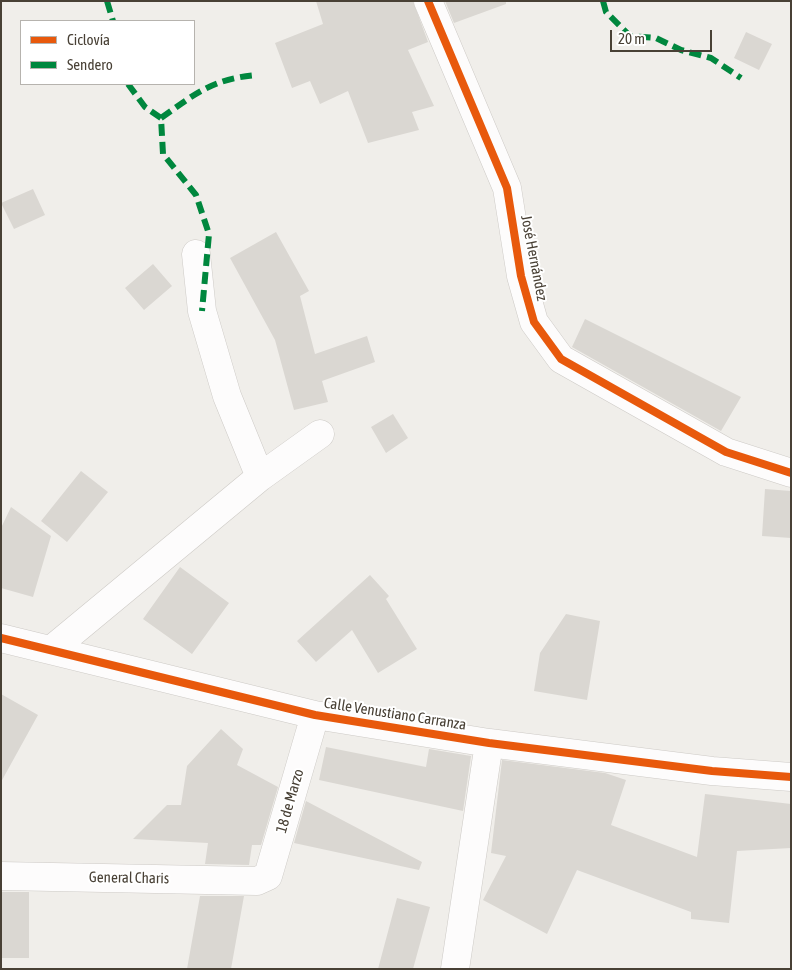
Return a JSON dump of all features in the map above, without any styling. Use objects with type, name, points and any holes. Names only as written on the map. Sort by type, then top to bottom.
[{"type":"street","name":"José Hernández","points":[[428,1],[507,188],[520,276],[534,322],[561,359],[726,452],[791,473]]},
{"type":"street","points":[[196,254],[202,311],[227,396],[260,477]]},
{"type":"street","points":[[51,650],[260,477],[320,434]]},
{"type":"street","name":"Calle Venustiano Carranza","points":[[1,638],[315,715],[489,743],[712,771],[791,777]]},
{"type":"street","name":"18 de Marzo","points":[[257,880],[268,876],[315,715]]},
{"type":"street","points":[[455,969],[489,743]]},
{"type":"street","name":"General Charis","points":[[1,876],[257,880]]},
{"type":"building","points":[[316,1],[413,1],[428,42],[408,50],[434,106],[412,112],[419,130],[368,143],[348,91],[320,104],[310,81],[292,88],[275,43],[323,24]]},
{"type":"building","points":[[445,1],[506,1],[506,4],[454,23]]},
{"type":"building","points":[[746,32],[772,44],[759,70],[734,58]]},
{"type":"building","points":[[33,189],[45,215],[14,229],[1,203]]},
{"type":"building","points":[[276,232],[309,291],[300,296],[315,354],[367,336],[375,362],[322,381],[328,402],[294,410],[275,340],[230,258]]},
{"type":"building","points":[[153,264],[172,286],[144,310],[125,288]]},
{"type":"building","points":[[585,319],[741,397],[721,431],[572,347]]},
{"type":"building","points":[[393,414],[408,438],[386,453],[371,427]]},
{"type":"building","points":[[81,471],[108,492],[67,542],[41,521]]},
{"type":"building","points":[[765,489],[791,491],[791,538],[762,536]]},
{"type":"building","points":[[11,507],[51,536],[33,597],[1,588],[1,528]]},
{"type":"building","points":[[180,567],[229,603],[192,654],[143,619]]},
{"type":"building","points":[[370,575],[389,596],[386,599],[417,649],[378,673],[352,630],[316,662],[297,641]]},
{"type":"building","points":[[566,614],[600,621],[587,700],[534,691],[540,653]]},
{"type":"building","points":[[1,694],[38,715],[1,782]]},
{"type":"building","points":[[221,729],[243,749],[237,765],[278,787],[261,845],[252,845],[249,865],[205,864],[208,843],[133,839],[167,805],[181,805],[187,766]]},
{"type":"building","points":[[326,747],[426,767],[429,749],[471,756],[463,811],[319,780]]},
{"type":"building","points":[[502,760],[605,773],[626,780],[611,825],[697,857],[705,794],[791,804],[791,848],[737,851],[729,923],[691,919],[691,912],[577,870],[547,934],[483,900],[506,856],[491,853]]},
{"type":"building","points":[[306,801],[422,862],[419,870],[294,843]]},
{"type":"building","points":[[1,892],[29,892],[29,958],[1,958]]},
{"type":"building","points":[[200,896],[244,896],[231,969],[187,969]]},
{"type":"building","points":[[397,898],[430,907],[413,969],[378,969]]},
{"type":"marked path","points":[[107,1],[113,20]]},
{"type":"marked path","points":[[603,1],[606,12],[630,36],[656,38],[681,50],[711,58],[741,78]]},
{"type":"marked path","points":[[161,118],[194,95],[216,84],[256,75]]},
{"type":"marked path","points":[[129,85],[145,107],[161,118],[163,154],[196,195],[209,234],[202,311]]},
{"type":"cycle path","points":[[428,1],[507,188],[521,276],[534,322],[561,359],[726,452],[791,473]]},
{"type":"cycle path","points":[[1,638],[315,715],[489,743],[712,771],[791,777]]}]
